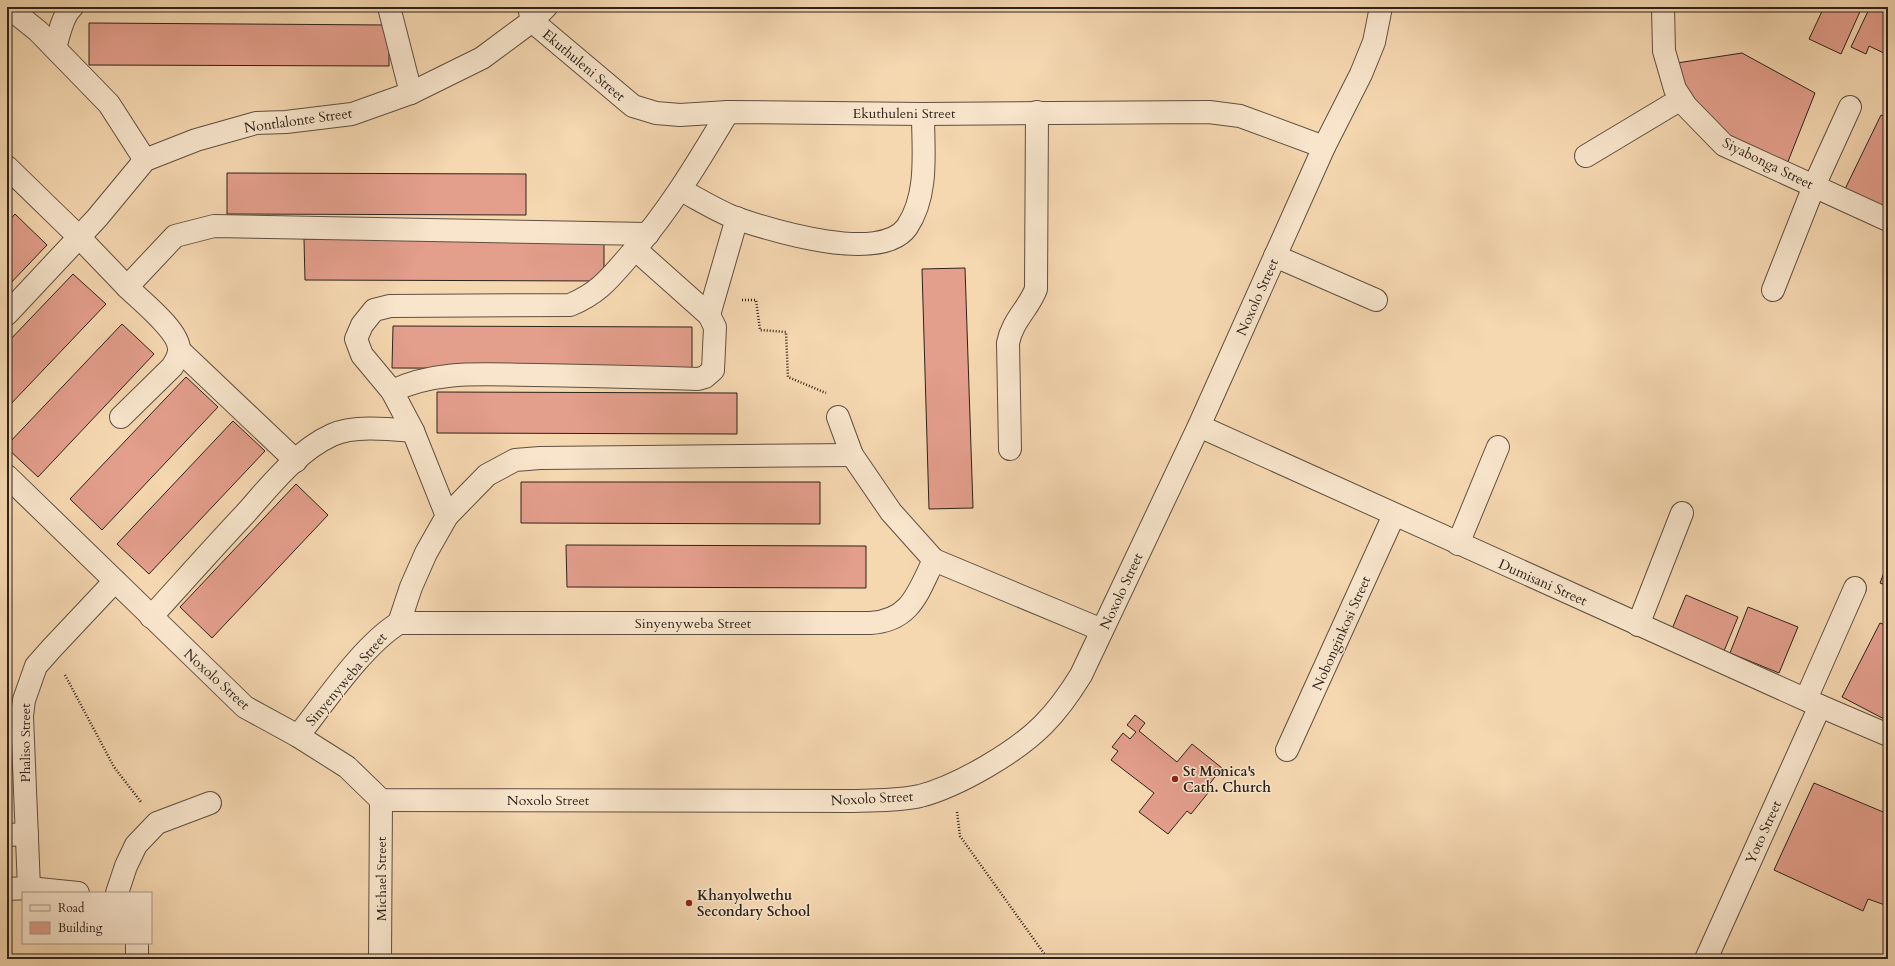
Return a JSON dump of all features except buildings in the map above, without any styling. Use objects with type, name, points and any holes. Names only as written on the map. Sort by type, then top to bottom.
[{"type":"street","points":[[8,7],[21,16],[55,48],[109,104],[145,160]]},
{"type":"street","points":[[55,48],[63,21],[72,7]]},
{"type":"street","points":[[389,7],[411,93]]},
{"type":"street","name":"Noxolo Street","points":[[7,476],[245,707],[298,736],[347,767],[381,800],[853,801],[918,796],[953,785],[1006,754],[1042,726],[1065,700],[1081,674],[1199,426],[1324,147],[1361,74],[1374,42],[1381,7]]},
{"type":"street","name":"Siyabonga Street","points":[[1663,7],[1664,51],[1675,89],[1681,99],[1703,125],[1724,145],[1888,220]]},
{"type":"street","name":"Nontlalonte Street","points":[[7,314],[97,218],[145,160],[196,140],[256,123],[286,122],[352,114],[411,93],[482,58],[536,12]]},
{"type":"street","name":"Ekuthuleni Street","points":[[536,12],[633,106],[656,113],[680,115],[728,112],[922,114],[1036,112],[1209,112],[1240,116],[1324,147]]},
{"type":"street","points":[[1586,156],[1681,99]]},
{"type":"street","points":[[1773,290],[1814,186],[1850,107]]},
{"type":"street","points":[[447,516],[413,431],[392,391],[362,355],[356,339],[362,325],[374,310],[390,306],[570,305],[587,298],[605,284],[642,242],[681,190],[728,112]]},
{"type":"street","points":[[1010,448],[1008,343],[1010,331],[1036,289],[1036,112]]},
{"type":"street","points":[[681,190],[737,218],[815,241],[866,244],[885,241],[897,236],[906,228],[916,209],[922,180],[922,114]]},
{"type":"street","points":[[7,167],[79,237],[173,333],[179,350],[296,461]]},
{"type":"street","points":[[392,391],[411,382],[431,377],[459,375],[627,376],[698,379],[705,377],[713,370],[715,327],[712,307],[737,218]]},
{"type":"street","points":[[127,287],[175,236],[214,226],[642,242],[712,307]]},
{"type":"street","points":[[1275,256],[1376,300]]},
{"type":"street","points":[[120,416],[172,367],[177,359],[179,350]]},
{"type":"street","points":[[838,417],[852,455],[891,512],[934,560],[1102,630]]},
{"type":"street","name":"Dumisani Street","points":[[1199,426],[1638,625],[1888,735]]},
{"type":"street","points":[[151,617],[278,478],[308,449],[333,434],[353,430],[384,429],[413,431]]},
{"type":"street","points":[[1458,544],[1498,447]]},
{"type":"street","points":[[399,623],[411,587],[426,553],[447,516],[487,475],[515,460],[540,458],[852,455]]},
{"type":"street","points":[[1638,625],[1682,513]]},
{"type":"street","name":"Nobonginkosi Street","points":[[1287,750],[1394,515]]},
{"type":"street","name":"Sinyenyweba Street","points":[[298,736],[368,650],[385,632],[399,623],[883,622],[897,617],[908,607],[920,590],[934,560]]},
{"type":"street","name":"Phaliso Street","points":[[29,888],[17,834],[24,700],[36,666],[115,581]]},
{"type":"street","name":"Yoto Street","points":[[1706,959],[1813,702],[1855,588]]},
{"type":"street","name":"Michael Street","points":[[380,959],[381,800]]},
{"type":"street","points":[[118,892],[126,866],[136,845],[158,823],[210,803]]},
{"type":"street","points":[[7,890],[29,888],[68,892]]},
{"type":"street","points":[[137,944],[137,959]]},
{"type":"path","points":[[712,307],[756,300],[760,330],[786,332],[788,377],[835,396],[838,417]]},
{"type":"path","points":[[51,649],[114,768],[158,823]]},
{"type":"path","points":[[953,785],[960,836],[1048,959]]},
{"type":"place","name":"St Monica's Cath. Church","points":[[1175,779]]},
{"type":"place","name":"Khanyolwethu Secondary School","points":[[689,903]]}]
